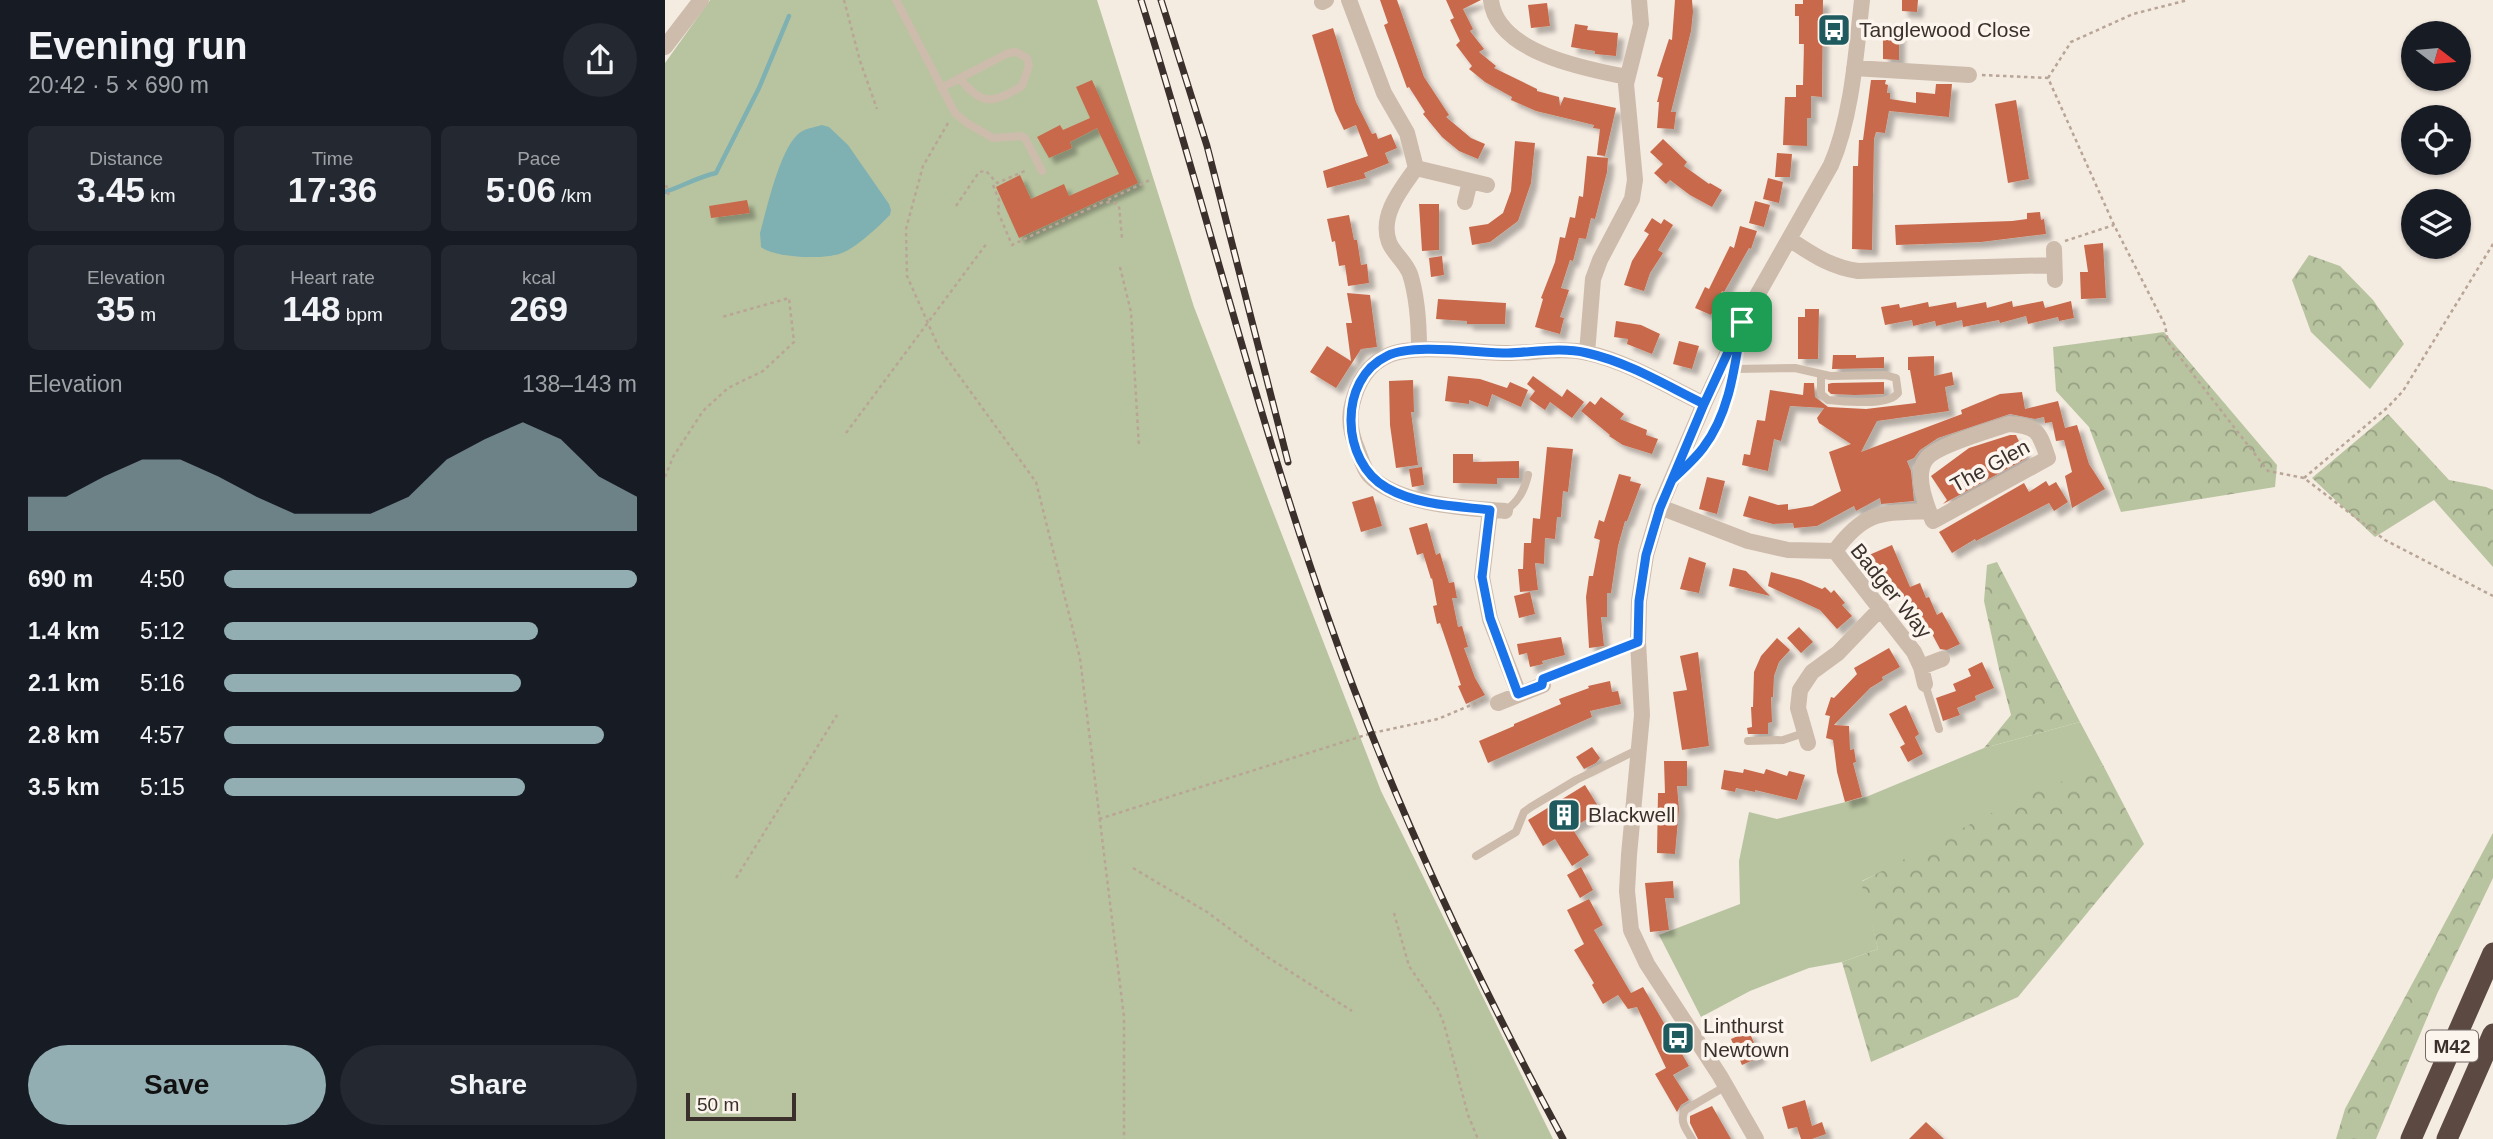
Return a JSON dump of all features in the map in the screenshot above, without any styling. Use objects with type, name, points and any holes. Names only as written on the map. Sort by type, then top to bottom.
[{"type":"highway","name":"M42","points":[[2411,1139],[2493,953]]},
{"type":"highway","name":"M42","points":[[2447,1139],[2493,1034]]},
{"type":"street","points":[[665,47],[701,0]]},
{"type":"street","points":[[1349,0],[1384,93],[1407,133],[1416,168],[1398,194],[1387,228],[1389,243],[1405,262],[1410,275],[1419,349]]},
{"type":"street","points":[[1491,0],[1491,5],[1503,25],[1526,46],[1578,68],[1627,77]]},
{"type":"street","points":[[1587,352],[1593,279],[1632,199],[1634,189],[1627,77],[1641,23],[1639,0]]},
{"type":"street","points":[[1756,1139],[1726,1086],[1647,964],[1631,929],[1627,879],[1642,715],[1639,601],[1646,555],[1660,508],[1704,404],[1742,322],[1838,149],[1854,68],[1862,0]]},
{"type":"street","points":[[1854,68],[1969,75]]},
{"type":"street","points":[[1416,168],[1487,185]]},
{"type":"street","points":[[1465,202],[1471,181]]},
{"type":"street","points":[[1789,239],[1822,261],[1842,269],[1858,271],[2055,273],[2054,249]]},
{"type":"street","points":[[1518,694],[1490,618],[1482,577],[1497,511],[1404,496],[1385,487],[1368,474],[1353,442],[1351,408],[1358,384],[1373,364],[1390,354],[1419,349],[1508,353],[1570,350],[1608,359],[1704,404]]},
{"type":"street","name":"The Glen","points":[[2009,424],[2030,427],[2037,431],[2047,458],[1933,522],[1929,511],[1922,486],[1922,468],[1928,457],[1946,447],[2009,424]]},
{"type":"street","name":"Badger Way","points":[[1660,508],[1748,541],[1788,550],[1835,551],[1914,652],[1926,684]]},
{"type":"street","name":"The Glen","points":[[1835,551],[1860,522],[1876,516],[1929,511]]},
{"type":"street","points":[[1806,738],[1798,708],[1800,690],[1812,672],[1838,653],[1881,608]]},
{"type":"street","name":"Badger Way","points":[[1921,667],[1942,659]]},
{"type":"street","points":[[1498,704],[1542,685]]},
{"type":"lane","points":[[896,0],[955,113],[993,138],[1025,138],[1037,169]]},
{"type":"lane","points":[[941,88],[959,78],[1008,53],[1016,52],[1027,58],[1029,66],[1022,86],[989,100],[976,97],[959,78]]},
{"type":"lane","points":[[1672,480],[1703,447],[1724,408],[1742,322]]},
{"type":"lane","points":[[1734,369],[1795,368],[1821,375],[1892,377],[1898,383],[1898,393],[1885,401],[1828,400],[1821,394],[1821,375]]},
{"type":"lane","points":[[1497,511],[1515,504],[1524,492],[1528,475]]},
{"type":"lane","points":[[1926,684],[1939,729]]},
{"type":"lane","points":[[1748,741],[1806,738]]},
{"type":"lane","points":[[1476,856],[1516,832],[1524,812],[1531,807],[1576,780],[1639,749]]},
{"type":"lane","points":[[1692,1139],[1681,1117],[1685,1110],[1726,1086]]},
{"type":"path","points":[[844,0],[860,61],[877,108]]},
{"type":"path","points":[[2049,78],[2071,43],[2133,13],[2188,0]]},
{"type":"path","points":[[1969,75],[2049,78]]},
{"type":"path","points":[[2049,78],[2114,225],[2165,325],[2168,342],[2268,471],[2304,478],[2385,540],[2493,596]]},
{"type":"path","points":[[955,113],[923,166],[906,229],[907,276],[939,348],[1036,482],[1080,658],[1124,1017],[1124,1139]]},
{"type":"path","points":[[956,206],[979,172],[986,171],[997,183],[1037,169]]},
{"type":"path","points":[[1108,200],[1150,180]]},
{"type":"path","points":[[993,185],[999,200],[997,212],[1012,245],[1103,202],[1119,206],[1122,238]]},
{"type":"path","points":[[666,186],[669,196]]},
{"type":"path","points":[[2054,249],[2063,241],[2114,225]]},
{"type":"path","points":[[846,433],[987,243]]},
{"type":"path","points":[[2304,478],[2388,407],[2403,391],[2493,244]]},
{"type":"path","points":[[1120,267],[1131,312],[1139,447]]},
{"type":"path","points":[[665,477],[673,457],[703,411],[728,388],[763,371],[794,342],[789,298],[722,317]]},
{"type":"path","points":[[1542,685],[1543,679],[1638,642]]},
{"type":"path","points":[[1099,819],[1372,733],[1438,719],[1494,695],[1498,704]]},
{"type":"path","points":[[736,878],[837,715]]},
{"type":"path","points":[[1133,868],[1207,912],[1262,953],[1352,1011]]},
{"type":"path","points":[[1394,913],[1409,966],[1438,1009],[1444,1024],[1468,1115],[1478,1139]]},
{"type":"green space","points":[[710,0],[1097,0],[1194,307],[1381,791],[1553,1139],[665,1139],[665,63]]},
{"type":"green space","points":[[2309,255],[2340,266],[2373,300],[2404,344],[2370,389],[2311,332],[2292,280]]},
{"type":"green space","points":[[2164,332],[2277,465],[2275,487],[2121,512],[2089,427],[2056,391],[2053,347]]},
{"type":"green space","points":[[2388,414],[2449,480],[2493,490],[2493,567],[2434,500],[2375,537],[2312,478]]},
{"type":"green space","points":[[1997,562],[2080,722],[1984,748],[2011,715],[1984,601],[1987,565]]},
{"type":"green space","points":[[2080,722],[2103,765],[1862,881],[1878,949],[1842,962],[1809,968],[1750,991],[1701,1017],[1659,935],[1740,904],[1739,861],[1749,812],[1777,819],[1866,797],[1984,748]]},
{"type":"green space","points":[[2103,765],[2144,844],[2018,997],[1871,1062],[1842,962],[1878,949],[1861,882],[2018,799]]},
{"type":"green space","points":[[2493,833],[2493,878],[2437,994],[2376,1139],[2336,1139],[2345,1109]]},
{"type":"water","points":[[822,125],[829,127],[848,145],[889,204],[890,215],[861,242],[842,253],[824,257],[800,257],[768,251],[761,247],[760,233],[774,181],[785,154],[797,135]]},
{"type":"building","points":[[1380,0],[1397,0],[1424,77],[1449,115],[1446,117],[1471,138],[1485,144],[1478,159],[1459,151],[1442,137],[1423,114],[1425,112],[1409,87],[1407,88],[1384,25],[1388,23]]},
{"type":"building","points":[[1446,0],[1481,0],[1463,9],[1473,29],[1470,31],[1484,49],[1479,52],[1496,66],[1494,68],[1537,91],[1559,97],[1560,106],[1564,97],[1616,108],[1605,156],[1597,155],[1600,129],[1593,128],[1594,125],[1536,111],[1511,100],[1512,97],[1485,82],[1469,69],[1472,66],[1456,45],[1460,41],[1450,20],[1454,18]]},
{"type":"building","points":[[1675,0],[1692,0],[1691,31],[1671,112],[1676,112],[1674,129],[1657,128],[1657,102],[1663,78],[1657,76],[1669,39],[1672,40]]},
{"type":"building","points":[[1803,0],[1823,0],[1822,97],[1811,96],[1811,118],[1807,118],[1807,146],[1783,145],[1785,97],[1796,97],[1796,85],[1803,85],[1804,44],[1799,44],[1799,16],[1795,16],[1795,4],[1803,4]]},
{"type":"building","points":[[1902,0],[1918,0],[1917,12],[1902,11]]},
{"type":"building","points":[[1547,3],[1550,26],[1531,28],[1528,5]]},
{"type":"building","points":[[1575,24],[1588,26],[1587,30],[1618,33],[1616,56],[1595,54],[1595,51],[1571,47]]},
{"type":"building","points":[[1880,24],[1899,24],[1899,60],[1883,59]]},
{"type":"building","points":[[1333,28],[1356,102],[1372,134],[1376,133],[1378,139],[1391,134],[1397,148],[1385,153],[1389,163],[1364,173],[1366,178],[1327,188],[1323,171],[1368,156],[1356,125],[1344,130],[1335,111],[1312,35]]},
{"type":"building","points":[[1092,80],[1138,183],[1019,238],[996,187],[1020,175],[1031,199],[1064,184],[1069,196],[1119,174],[1097,128],[1070,142],[1072,148],[1049,158],[1037,137],[1060,125],[1063,130],[1090,118],[1076,87]]},
{"type":"building","points":[[1871,80],[1886,80],[1890,99],[1916,103],[1916,92],[1935,94],[1936,84],[1952,84],[1949,117],[1889,111],[1885,133],[1876,132],[1874,139],[1872,250],[1852,249],[1853,166],[1858,166],[1859,140],[1863,140]]},
{"type":"building","points":[[2016,100],[2029,179],[2008,183],[1995,104]]},
{"type":"building","points":[[1663,139],[1687,162],[1684,166],[1722,190],[1712,207],[1670,180],[1666,184],[1654,173],[1663,164],[1650,152]]},
{"type":"building","points":[[1515,141],[1535,143],[1531,183],[1518,221],[1490,242],[1472,245],[1469,227],[1488,224],[1503,213],[1511,191]]},
{"type":"building","points":[[1777,153],[1792,154],[1790,177],[1775,177]]},
{"type":"building","points":[[1587,156],[1608,158],[1607,172],[1595,219],[1591,218],[1586,239],[1579,238],[1573,261],[1570,260],[1561,288],[1569,290],[1560,317],[1564,318],[1560,334],[1535,327],[1560,237],[1565,238],[1570,217],[1575,218],[1579,196],[1583,197]]},
{"type":"building","points":[[1768,178],[1783,182],[1779,203],[1763,199]]},
{"type":"building","points":[[747,200],[750,213],[711,218],[709,206]]},
{"type":"building","points":[[1755,201],[1770,205],[1764,227],[1749,223]]},
{"type":"building","points":[[1419,204],[1439,204],[1439,250],[1422,251]]},
{"type":"building","points":[[2040,212],[2046,234],[1981,242],[1896,245],[1895,225],[2012,221],[2027,219],[2027,213]]},
{"type":"building","points":[[1349,215],[1361,265],[1367,264],[1369,283],[1348,286],[1345,265],[1339,266],[1335,241],[1332,242],[1327,219]]},
{"type":"building","points":[[1652,218],[1661,224],[1664,219],[1673,225],[1658,250],[1663,253],[1650,273],[1644,291],[1624,285],[1632,261],[1649,234],[1644,231]]},
{"type":"building","points":[[1740,226],[1757,231],[1751,249],[1749,248],[1724,292],[1722,291],[1711,315],[1695,308],[1705,287],[1709,289],[1730,246],[1734,248]]},
{"type":"building","points":[[2103,243],[2106,298],[2081,299],[2080,272],[2088,272],[2084,245]]},
{"type":"building","points":[[1442,256],[1444,275],[1431,277],[1429,258]]},
{"type":"building","points":[[1347,293],[1370,295],[1377,347],[1361,349],[1336,388],[1310,372],[1327,346],[1351,361],[1346,323],[1352,323]]},
{"type":"building","points":[[1438,299],[1506,303],[1505,324],[1467,324],[1467,321],[1436,319]]},
{"type":"building","points":[[2012,301],[2013,307],[2043,301],[2045,308],[2071,301],[2074,318],[2059,321],[2058,317],[2028,324],[2026,316],[2000,323],[1999,320],[1963,327],[1962,320],[1936,326],[1935,321],[1913,326],[1912,320],[1885,325],[1881,307],[1899,304],[1900,308],[1928,302],[1929,307],[1956,302],[1957,308],[1986,302],[1987,308]]},
{"type":"building","points":[[1805,309],[1819,309],[1818,359],[1798,359],[1798,317],[1805,317]]},
{"type":"building","points":[[1616,321],[1641,325],[1660,334],[1652,354],[1627,344],[1628,339],[1614,337]]},
{"type":"building","points":[[1679,341],[1699,346],[1692,369],[1673,364]]},
{"type":"building","points":[[1833,355],[1884,357],[1884,368],[1832,369]]},
{"type":"building","points":[[1934,356],[1934,376],[1952,372],[1954,385],[1945,387],[1949,411],[1877,421],[1861,452],[1962,414],[1961,410],[2000,394],[2022,392],[2025,409],[2058,401],[2065,428],[2077,425],[2089,464],[2105,489],[2072,508],[2065,476],[2072,472],[2064,440],[2056,441],[2052,422],[2045,423],[2044,417],[2035,419],[2010,414],[1938,438],[1907,461],[1911,471],[1914,501],[1881,504],[1880,498],[1856,511],[1854,506],[1817,526],[1794,528],[1793,523],[1773,524],[1743,516],[1749,496],[1778,505],[1788,504],[1788,510],[1812,506],[1841,491],[1829,452],[1851,444],[1819,423],[1817,418],[1824,408],[1790,406],[1781,441],[1774,439],[1768,471],[1742,465],[1744,454],[1750,455],[1757,420],[1765,421],[1770,390],[1803,395],[1804,383],[1814,383],[1815,397],[1828,407],[1866,409],[1916,403],[1908,370],[1908,357]]},
{"type":"building","points":[[1448,376],[1480,379],[1507,388],[1510,382],[1528,390],[1521,407],[1492,394],[1488,407],[1469,400],[1469,404],[1445,401]]},
{"type":"building","points":[[1533,376],[1562,397],[1567,389],[1584,402],[1572,418],[1550,402],[1545,410],[1529,399],[1535,391],[1527,384]]},
{"type":"building","points":[[1413,380],[1414,412],[1411,412],[1418,465],[1396,468],[1390,425],[1389,381]]},
{"type":"building","points":[[1884,382],[1884,394],[1831,394],[1828,391],[1828,384],[1832,383]]},
{"type":"building","points":[[1601,397],[1624,414],[1620,419],[1647,430],[1646,435],[1658,439],[1652,454],[1623,445],[1581,411],[1590,401],[1595,405]]},
{"type":"building","points":[[2016,435],[2027,458],[1943,504],[1947,500],[1931,476],[1969,448]]},
{"type":"building","points":[[1547,447],[1573,449],[1568,492],[1563,491],[1561,517],[1557,517],[1555,539],[1545,538],[1544,564],[1535,563],[1538,590],[1520,592],[1518,569],[1523,569],[1524,543],[1531,543],[1533,518],[1540,519]]},
{"type":"building","points":[[1453,454],[1473,454],[1473,462],[1519,461],[1519,478],[1497,478],[1497,484],[1453,483]]},
{"type":"building","points":[[1422,467],[1424,485],[1412,487],[1409,469]]},
{"type":"building","points":[[1619,474],[1631,477],[1630,481],[1641,484],[1625,521],[1618,546],[1611,593],[1607,593],[1607,617],[1601,617],[1604,646],[1589,648],[1586,597],[1600,540],[1594,538],[1599,520],[1604,522]]},
{"type":"building","points":[[1707,477],[1725,481],[1717,514],[1699,509]]},
{"type":"building","points":[[2046,481],[2049,486],[2056,482],[2068,502],[2054,511],[2049,503],[1952,553],[1939,532],[2024,483],[2029,492]]},
{"type":"building","points":[[1373,496],[1382,526],[1361,532],[1352,502]]},
{"type":"building","points":[[1427,523],[1436,555],[1440,553],[1449,583],[1454,582],[1457,598],[1452,598],[1458,627],[1462,626],[1468,647],[1464,648],[1475,678],[1485,695],[1466,704],[1458,686],[1461,685],[1440,623],[1437,624],[1432,578],[1423,553],[1417,555],[1409,528]]},
{"type":"building","points":[[1892,545],[1910,587],[1920,583],[1937,615],[1942,612],[1960,644],[1947,650],[1940,649],[1923,617],[1918,620],[1910,603],[1905,605],[1898,588],[1892,591],[1883,570],[1877,573],[1869,555]]},
{"type":"building","points":[[1689,557],[1706,563],[1699,593],[1680,589]]},
{"type":"building","points":[[1733,568],[1746,571],[1770,596],[1729,586]]},
{"type":"building","points":[[1771,572],[1822,589],[1825,587],[1831,593],[1834,590],[1852,616],[1837,629],[1820,610],[1768,586]]},
{"type":"building","points":[[1530,592],[1535,614],[1519,618],[1514,596]]},
{"type":"building","points":[[1799,627],[1813,642],[1801,653],[1787,638]]},
{"type":"building","points":[[1561,637],[1565,655],[1530,667],[1527,653],[1519,655],[1517,644]]},
{"type":"building","points":[[1777,638],[1790,650],[1779,662],[1774,676],[1772,722],[1768,723],[1768,734],[1748,734],[1747,728],[1752,727],[1754,672],[1761,656]]},
{"type":"building","points":[[1889,648],[1900,667],[1882,677],[1883,680],[1870,688],[1834,725],[1849,726],[1850,750],[1854,749],[1856,762],[1853,763],[1862,797],[1845,802],[1837,772],[1833,740],[1826,738],[1830,716],[1825,715],[1831,697],[1834,698],[1857,674],[1854,668]]},
{"type":"building","points":[[1698,652],[1709,746],[1682,750],[1673,692],[1687,690],[1680,656]]},
{"type":"building","points":[[1982,662],[1994,688],[1957,708],[1960,715],[1943,721],[1936,698],[1956,691],[1953,684],[1971,676],[1968,669]]},
{"type":"building","points":[[1610,681],[1612,692],[1618,691],[1621,704],[1590,711],[1592,717],[1488,763],[1479,741],[1561,704],[1559,699],[1589,688],[1588,686]]},
{"type":"building","points":[[1906,705],[1919,734],[1915,737],[1923,754],[1908,762],[1900,747],[1905,744],[1889,714]]},
{"type":"building","points":[[1592,747],[1600,758],[1584,769],[1576,757]]},
{"type":"building","points":[[1664,761],[1687,761],[1687,786],[1677,786],[1679,809],[1675,854],[1657,853],[1658,793],[1665,793]]},
{"type":"building","points":[[1744,769],[1764,774],[1766,769],[1787,776],[1789,771],[1805,775],[1797,800],[1755,790],[1736,788],[1735,792],[1721,789],[1724,770],[1743,773]]},
{"type":"building","name":"Blackwell","points":[[1585,785],[1601,811],[1572,828],[1589,855],[1572,866],[1555,839],[1543,846],[1528,820]]},
{"type":"building","points":[[1581,867],[1593,890],[1580,898],[1567,875]]},
{"type":"building","points":[[1673,881],[1674,898],[1665,898],[1669,930],[1650,932],[1645,883]]},
{"type":"building","points":[[1589,899],[1603,925],[1594,930],[1631,993],[1643,987],[1689,1066],[1673,1075],[1689,1100],[1681,1105],[1677,1112],[1655,1074],[1666,1068],[1637,1007],[1628,1009],[1618,995],[1603,1004],[1574,950],[1584,944],[1567,910]]},
{"type":"building","points":[[1749,1031],[1760,1057],[1742,1065],[1731,1039]]},
{"type":"building","points":[[1805,1100],[1812,1126],[1822,1122],[1826,1134],[1812,1139],[1801,1139],[1797,1127],[1788,1129],[1782,1107]]},
{"type":"building","points":[[1712,1106],[1731,1139],[1698,1139],[1690,1123],[1690,1116]]},
{"type":"building","points":[[1926,1122],[1944,1139],[1909,1139]]},
{"type":"waterway","points":[[665,192],[716,173],[759,88],[789,16]]},
{"type":"railway","points":[[1141,0],[1277,462],[1351,683],[1434,882],[1563,1139]]},
{"type":"railway","points":[[1161,0],[1207,146],[1288,462]]},
{"type":"place","name":"Tanglewood Close","points":[[1834,30]]},
{"type":"place","name":"Blackwell","points":[[1564,815]]},
{"type":"place","name":"Linthurst Newtown","points":[[1678,1038]]},
{"type":"route","points":[[1742,322],[1704,404],[1660,508],[1646,555],[1639,601],[1638,642],[1543,679],[1542,685],[1518,694],[1490,618],[1482,577],[1490,510],[1404,496],[1385,487],[1368,474],[1353,442],[1351,408],[1358,384],[1373,364],[1390,354],[1419,349],[1508,353],[1570,350],[1587,352],[1608,359],[1704,404],[1672,480],[1703,447],[1724,408],[1733,377],[1742,322]]}]
